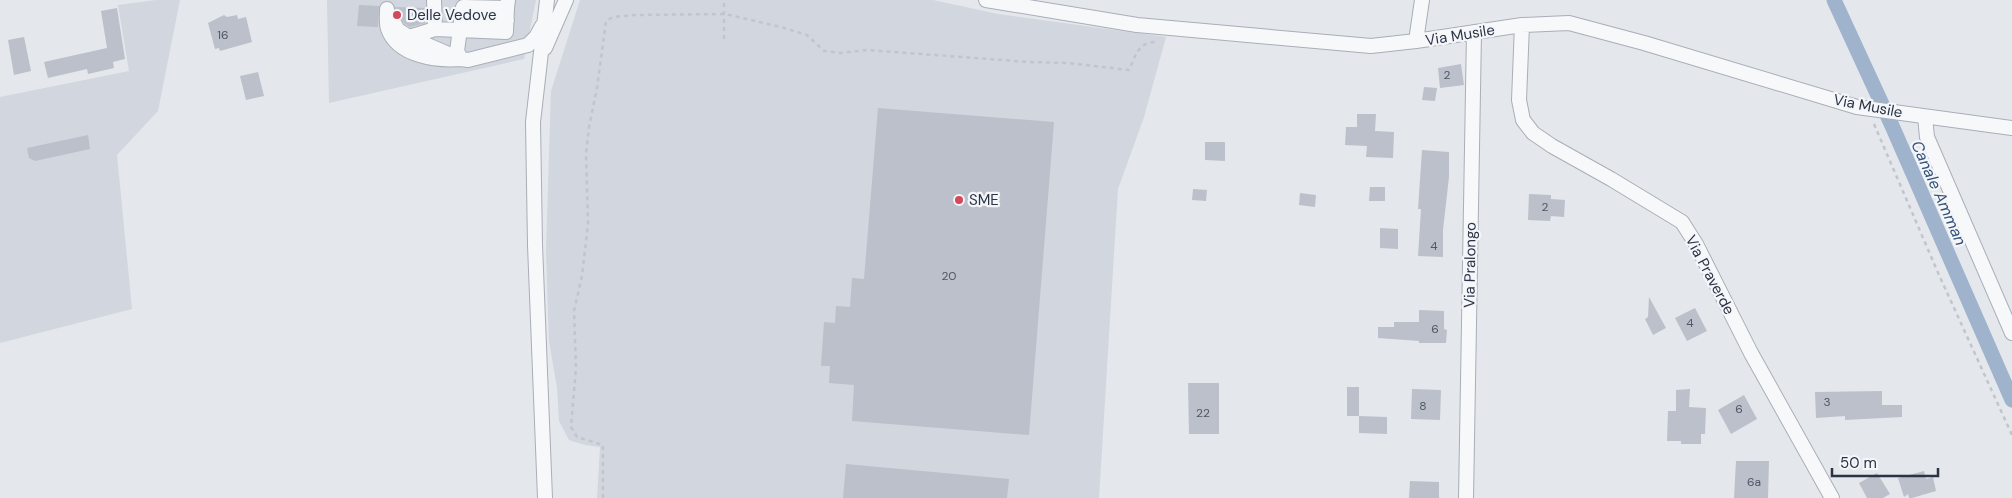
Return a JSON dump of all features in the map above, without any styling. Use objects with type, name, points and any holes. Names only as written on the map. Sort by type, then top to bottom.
[{"type":"street","points":[[434,0],[434,29]]},
{"type":"street","points":[[545,498],[535,245],[533,132],[534,105],[542,56],[543,23],[547,0]]},
{"type":"street","points":[[542,56],[566,0]]},
{"type":"street","name":"Via Musile","points":[[986,0],[1154,26],[1370,46],[1416,42],[1522,25],[1569,23],[1644,43],[1862,108],[2012,128]]},
{"type":"street","points":[[1416,42],[1422,0]]},
{"type":"street","points":[[387,5],[403,39],[468,60],[528,46],[536,37],[543,23]]},
{"type":"street","points":[[403,39],[434,29],[462,14],[507,10],[506,32],[462,14]]},
{"type":"street","points":[[461,59],[457,52],[462,14]]},
{"type":"street","name":"Via Praverde","points":[[1522,25],[1519,100],[1523,120],[1533,132],[1552,146],[1682,222],[1696,244],[1751,353],[1832,498]]},
{"type":"street","name":"Via Pralongo","points":[[1466,498],[1474,32]]},
{"type":"street","points":[[1918,116],[2012,333]]},
{"type":"path","points":[[724,0],[724,40]]},
{"type":"path","points":[[603,498],[603,445],[578,437],[571,427],[571,414],[576,368],[574,311],[582,276],[588,224],[586,154],[606,21],[613,17],[635,15],[724,14],[807,35],[824,50],[840,53],[867,50],[1029,62],[1068,63],[1129,70],[1140,46],[1157,41]]},
{"type":"path","points":[[1862,108],[2012,435]]},
{"type":"shaded area","points":[[156,0],[180,0],[158,111],[117,155],[132,309],[0,343],[0,97],[129,71],[118,5]]},
{"type":"shaded area","points":[[327,0],[536,0],[524,59],[329,103]]},
{"type":"shaded area","points":[[580,0],[933,0],[998,14],[1166,37],[1144,117],[1118,189],[1099,498],[597,498],[600,447],[569,440],[559,421],[557,388],[549,341],[546,250],[551,91]]},
{"type":"building","points":[[359,5],[379,6],[378,27],[357,26]]},
{"type":"building","points":[[395,7],[426,8],[425,23],[410,27],[405,24]]},
{"type":"building","points":[[117,8],[125,59],[113,62],[114,68],[88,74],[87,69],[48,78],[44,62],[107,48],[101,11]]},
{"type":"building","points":[[224,15],[227,17],[237,15],[238,19],[246,17],[252,42],[220,51],[219,48],[215,49],[208,23]]},
{"type":"building","points":[[24,37],[31,71],[14,75],[8,40]]},
{"type":"building","points":[[1461,64],[1464,85],[1440,88],[1438,68]]},
{"type":"building","points":[[258,72],[264,96],[246,100],[240,76]]},
{"type":"building","points":[[1424,87],[1437,88],[1435,101],[1422,100]]},
{"type":"building","name":"SME","points":[[878,108],[1054,122],[1029,435],[852,421],[854,385],[829,383],[830,366],[821,366],[824,322],[835,323],[836,306],[850,307],[852,278],[864,279]]},
{"type":"building","points":[[1357,114],[1376,114],[1375,131],[1394,132],[1393,158],[1366,157],[1367,146],[1345,145],[1346,127],[1357,127]]},
{"type":"building","points":[[88,135],[90,149],[35,161],[29,158],[27,148]]},
{"type":"building","points":[[1205,142],[1225,142],[1225,161],[1205,160]]},
{"type":"building","points":[[1422,150],[1449,152],[1449,177],[1443,230],[1443,257],[1418,256],[1421,209],[1418,209]]},
{"type":"building","points":[[1370,187],[1385,187],[1385,201],[1369,201]]},
{"type":"building","points":[[1193,189],[1207,190],[1206,201],[1192,200]]},
{"type":"building","points":[[1300,193],[1316,195],[1315,207],[1299,205]]},
{"type":"building","points":[[1529,194],[1551,195],[1551,199],[1565,200],[1564,217],[1551,216],[1550,221],[1528,220]]},
{"type":"building","points":[[1380,228],[1398,229],[1398,249],[1380,248]]},
{"type":"building","points":[[1649,297],[1666,328],[1653,335],[1645,319],[1648,317]]},
{"type":"building","points":[[1695,308],[1707,331],[1687,341],[1675,318]]},
{"type":"building","points":[[1419,310],[1444,311],[1444,329],[1447,330],[1446,343],[1419,343],[1419,341],[1378,338],[1378,327],[1394,327],[1394,322],[1419,322]]},
{"type":"building","points":[[1188,383],[1219,383],[1219,434],[1189,434]]},
{"type":"building","points":[[1347,387],[1359,387],[1359,416],[1347,416]]},
{"type":"building","points":[[1412,389],[1441,390],[1440,420],[1411,419]]},
{"type":"building","points":[[1690,389],[1689,407],[1706,408],[1705,434],[1701,434],[1701,444],[1681,444],[1681,441],[1667,441],[1668,411],[1676,411],[1676,390]]},
{"type":"building","points":[[1882,391],[1882,405],[1902,405],[1902,417],[1845,420],[1845,416],[1816,418],[1815,392]]},
{"type":"building","points":[[1744,395],[1757,419],[1731,434],[1718,410]]},
{"type":"building","points":[[1359,416],[1387,417],[1387,434],[1359,433]]},
{"type":"building","points":[[1736,461],[1769,461],[1768,498],[1734,498]]},
{"type":"building","points":[[846,464],[1009,479],[1007,498],[843,498]]},
{"type":"building","points":[[1924,471],[1926,479],[1933,477],[1936,491],[1912,498],[1909,498],[1908,494],[1904,497],[1898,478]]},
{"type":"building","points":[[1877,473],[1890,494],[1883,498],[1867,498],[1859,483]]},
{"type":"building","points":[[1410,481],[1439,482],[1439,498],[1409,498]]},
{"type":"waterway","name":"Canale Amman","points":[[1834,0],[1893,128],[2012,400]]},
{"type":"place","name":"Delle Vedove","points":[[397,15]]},
{"type":"place","name":"SME","points":[[959,200]]}]
